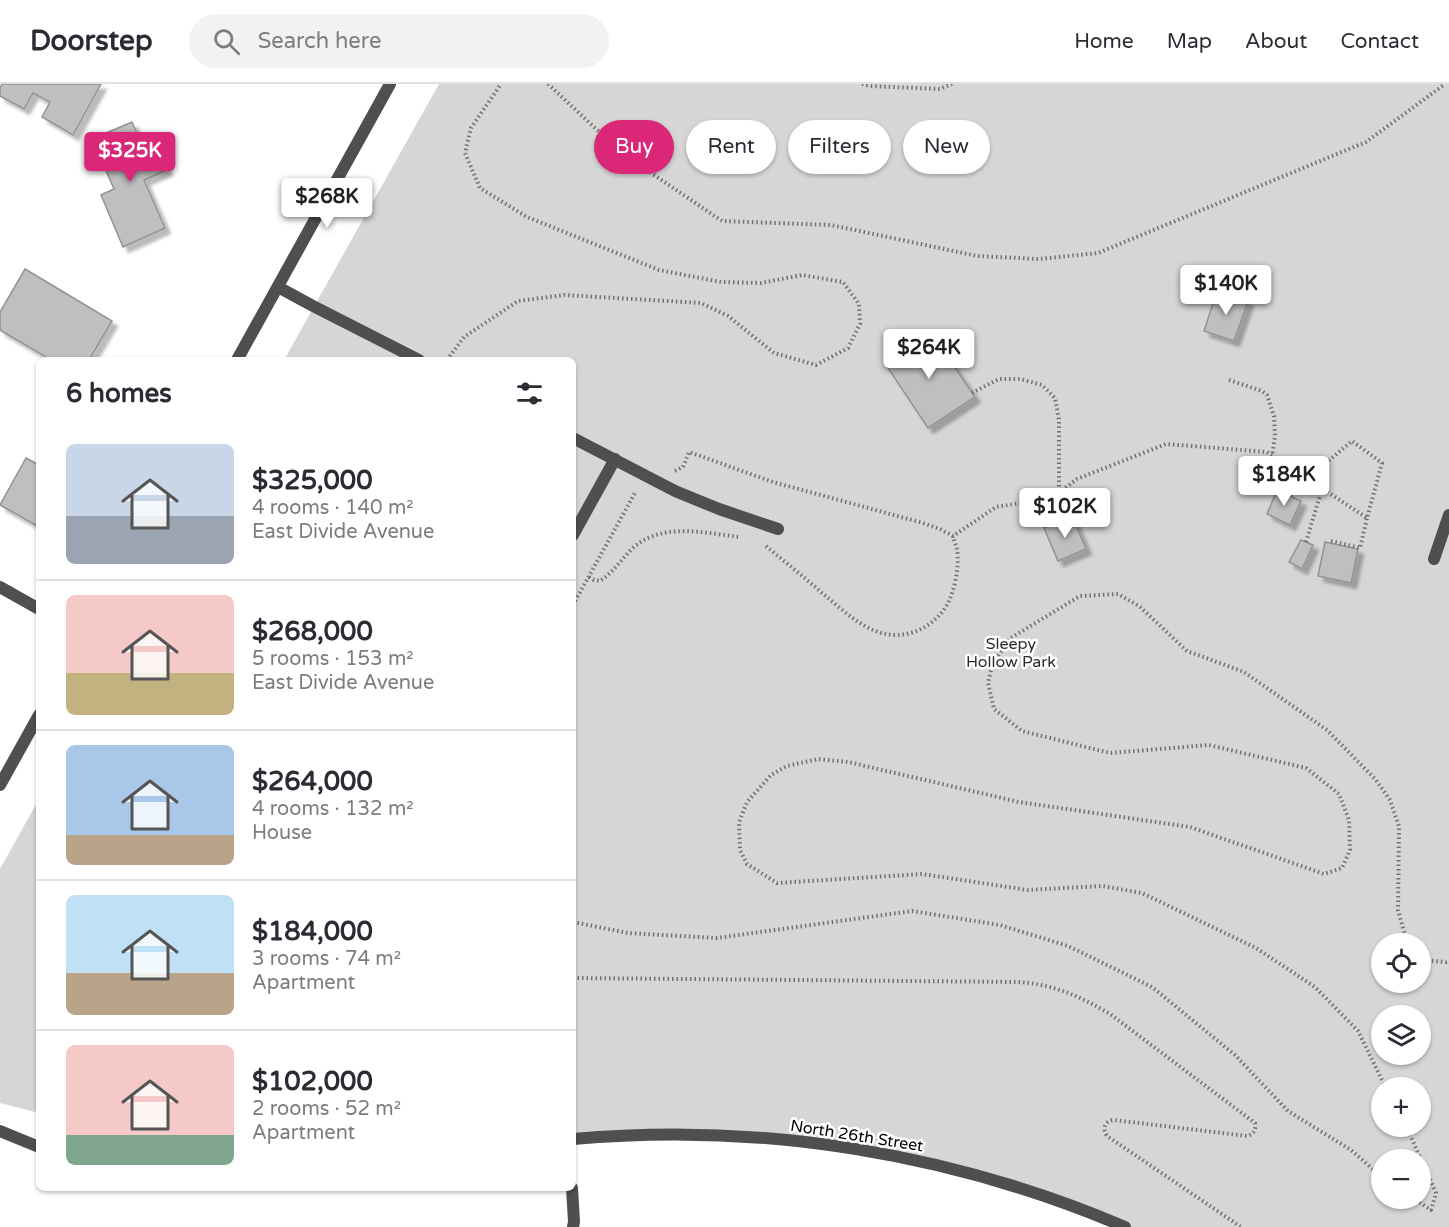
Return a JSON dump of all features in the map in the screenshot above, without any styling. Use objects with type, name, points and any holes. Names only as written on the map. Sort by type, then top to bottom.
[{"type":"street","points":[[239,357],[390,84]]},
{"type":"street","points":[[278,287],[413,357]]},
{"type":"street","points":[[576,440],[675,491],[778,529]]},
{"type":"street","points":[[576,530],[615,459]]},
{"type":"street","points":[[1434,559],[1449,514]]},
{"type":"street","points":[[0,587],[36,607]]},
{"type":"street","points":[[0,785],[36,720]]},
{"type":"street","points":[[0,1131],[36,1146]]},
{"type":"street","name":"North 26th Street","points":[[576,1139],[690,1135],[798,1141],[852,1148],[958,1170],[1012,1185],[1125,1227]]},
{"type":"street","points":[[572,1191],[573,1227]]},
{"type":"path","points":[[449,357],[464,337],[518,301],[564,295],[701,303],[728,316],[774,353],[816,365],[848,348],[860,324],[859,304],[843,282],[802,276],[761,282],[721,282],[659,270],[528,217],[480,189],[465,153],[471,128],[501,84]]},
{"type":"path","points":[[548,84],[623,154],[722,221],[831,225],[977,256],[1039,259],[1098,253],[1366,142],[1445,84]]},
{"type":"path","points":[[862,84],[940,89],[952,84]]},
{"type":"path","points":[[972,393],[999,379],[1020,379],[1042,385],[1055,398],[1059,420],[1059,494],[1054,509],[1059,521]]},
{"type":"path","points":[[1229,380],[1262,391],[1267,395],[1274,416],[1275,436],[1272,456]]},
{"type":"path","points":[[1307,479],[1352,441],[1382,463],[1360,548],[1331,541]]},
{"type":"path","points":[[952,536],[996,507],[1059,494],[1077,479],[1166,444],[1267,452],[1367,518]]},
{"type":"path","points":[[1290,496],[1297,473]]},
{"type":"path","points":[[762,543],[858,622],[892,636],[904,635],[930,624],[945,608],[952,591],[957,550],[952,536],[922,523],[773,482]]},
{"type":"path","points":[[1305,542],[1322,489]]},
{"type":"path","points":[[589,577],[600,581],[627,553],[645,539],[658,534],[686,532],[741,538]]},
{"type":"path","points":[[1381,1077],[1358,1031],[1315,987],[1256,948],[1142,893],[1102,886],[1028,890],[922,874],[777,883],[747,864],[740,850],[739,822],[747,802],[771,775],[787,766],[819,759],[848,762],[1019,802],[1190,827],[1324,874],[1342,868],[1350,850],[1349,820],[1339,794],[1306,768],[1209,744],[1110,753],[1022,731],[994,709],[988,683],[992,666],[1009,639],[1080,596],[1118,594],[1139,606],[1186,651],[1244,672],[1327,730],[1376,780],[1390,800],[1399,826],[1398,909],[1404,933]]},
{"type":"path","points":[[576,923],[628,933],[717,938],[912,911],[1000,925],[1068,946],[1152,987],[1236,1055],[1288,1111],[1351,1150],[1371,1167]]},
{"type":"path","points":[[1431,961],[1449,962]]},
{"type":"path","points":[[576,978],[1018,982],[1060,989],[1110,1014],[1256,1123],[1252,1135],[1247,1136],[1114,1120],[1110,1120],[1104,1127],[1107,1136],[1241,1227]]},
{"type":"path","points":[[1430,1209],[1431,1210],[1436,1193],[1431,1182]]},
{"type":"green space","name":"Sleepy Hollow Park","points":[[439,84],[1449,84],[1449,1227],[1125,1227],[1012,1185],[798,1141],[576,1139],[576,357],[286,357]]},
{"type":"green space","points":[[36,804],[36,1112],[0,1103],[0,869]]},
{"type":"building","points":[[2,84],[101,84],[73,135],[42,117],[50,102],[33,93],[24,109],[0,96]]},
{"type":"building","points":[[132,122],[144,149],[156,144],[167,170],[144,180],[165,228],[123,247],[101,195],[114,189],[92,139]]},
{"type":"building","points":[[25,269],[112,321],[91,357],[46,357],[0,330],[0,312]]},
{"type":"building","points":[[1217,291],[1248,301],[1234,341],[1204,331]]},
{"type":"building","points":[[930,331],[975,397],[928,428],[884,362]]},
{"type":"building","points":[[26,458],[36,463],[36,525],[0,505]]},
{"type":"building","points":[[1277,490],[1301,501],[1290,525],[1267,514]]},
{"type":"building","points":[[1072,516],[1086,549],[1058,561],[1044,528]]},
{"type":"building","points":[[1301,540],[1313,545],[1302,569],[1289,562]]},
{"type":"building","points":[[1325,542],[1358,549],[1351,583],[1318,576]]}]
